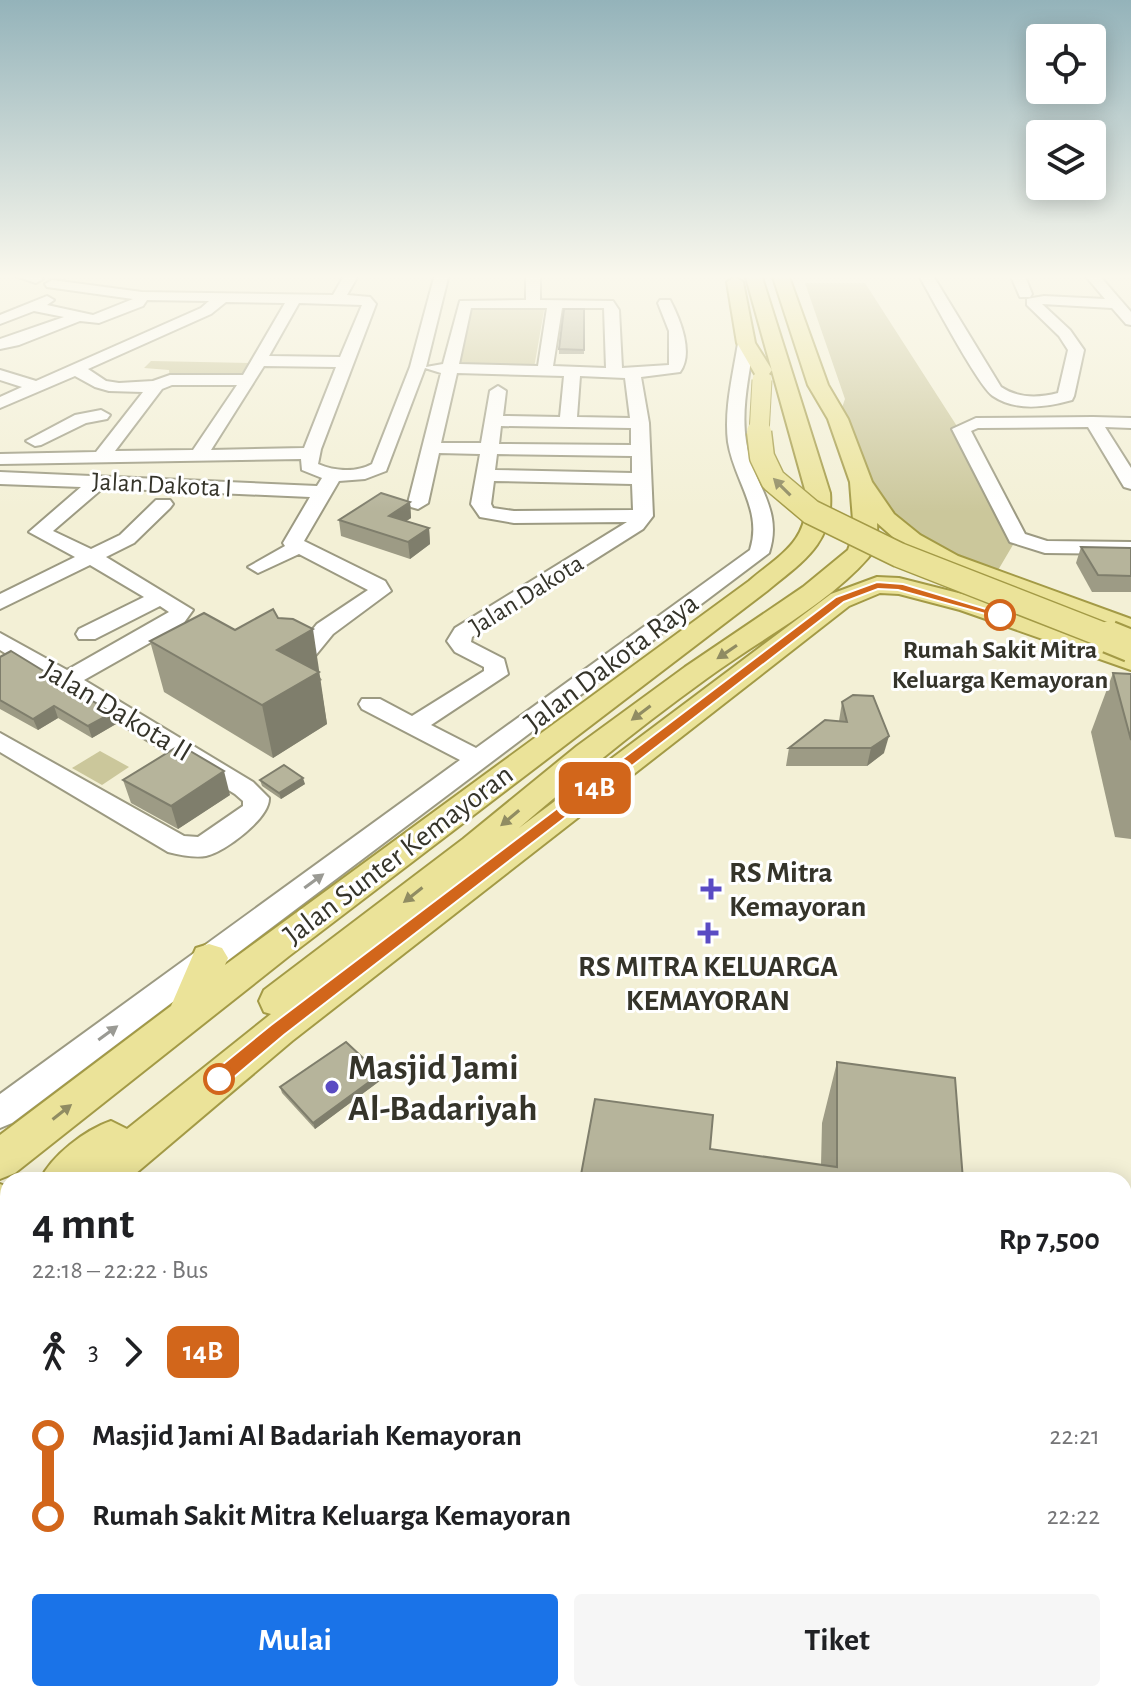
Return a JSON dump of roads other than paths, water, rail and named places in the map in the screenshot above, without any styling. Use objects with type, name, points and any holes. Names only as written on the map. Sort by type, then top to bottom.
[{"type":"main road","points":[[751,353],[762,375]]},
{"type":"main road","points":[[765,353],[760,451],[774,481],[799,503],[835,526],[889,551],[1131,646]]},
{"type":"main road","name":"Jalan Sunter Kemayoran","points":[[72,1172],[268,1023],[475,847],[658,659],[758,586],[813,537],[822,514],[776,353]]},
{"type":"main road","points":[[807,353],[818,385],[838,419],[861,482],[886,519],[911,540],[949,561],[1131,628]]},
{"type":"main road","points":[[838,419],[845,406],[843,390]]},
{"type":"main road","name":"Jalan Sunter Kemayoran","points":[[0,1160],[187,1015],[572,746],[695,673],[812,593],[859,553],[866,533],[861,482]]},
{"type":"main road","points":[[804,546],[832,574],[861,590]]},
{"type":"main road","points":[[969,604],[959,595],[959,586],[969,579],[994,577]]},
{"type":"main road","points":[[572,746],[810,623],[840,600],[877,585],[899,586],[969,604],[1131,662]]},
{"type":"main road","points":[[770,623],[810,623]]},
{"type":"main road","points":[[658,659],[695,673]]},
{"type":"main road","points":[[187,1015],[209,958]]},
{"type":"main road","points":[[105,1172],[268,1023]]},
{"type":"street","points":[[0,403],[110,353]]},
{"type":"street","points":[[198,456],[263,353]]},
{"type":"street","points":[[298,662],[325,629],[380,591],[377,586],[293,542],[329,483],[308,466],[310,453],[350,353]]},
{"type":"street","points":[[422,353],[418,367],[623,372],[676,367],[676,353]]},
{"type":"street","points":[[418,503],[454,353]]},
{"type":"street","points":[[545,370],[548,353]]},
{"type":"street","points":[[620,353],[640,423],[643,516]]},
{"type":"street","name":"Jalan Dakota Raya","points":[[0,1113],[479,760],[572,746],[759,553],[767,527],[765,516],[736,441],[745,353]]},
{"type":"street","points":[[973,353],[995,390],[1002,396],[1023,401],[1066,396],[1075,353]]},
{"type":"street","points":[[259,361],[347,362]]},
{"type":"street","name":"Jalan Dakota I","points":[[3,480],[329,483],[366,474],[380,467],[418,367]]},
{"type":"street","points":[[73,370],[103,384],[156,386],[170,380],[248,380]]},
{"type":"street","points":[[568,421],[573,370]]},
{"type":"street","points":[[0,375],[36,386]]},
{"type":"street","points":[[102,456],[156,386]]},
{"type":"street","name":"Jalan Dakota","points":[[498,391],[481,504],[487,513],[497,516],[643,516]]},
{"type":"street","points":[[0,444],[35,441],[81,419],[101,415]]},
{"type":"street","points":[[494,421],[640,423]]},
{"type":"street","points":[[1093,422],[1131,483]]},
{"type":"street","points":[[1131,423],[976,423],[961,429],[1017,538],[1045,547],[1131,548]]},
{"type":"street","points":[[3,480],[35,441]]},
{"type":"street","points":[[432,448],[640,451]]},
{"type":"street","points":[[0,459],[310,453]]},
{"type":"street","points":[[486,475],[641,479]]},
{"type":"street","points":[[67,680],[182,613],[182,610],[70,545],[44,536],[38,529],[50,523],[101,480]]},
{"type":"street","points":[[0,602],[127,539],[163,504]]},
{"type":"street","name":"Jalan Dakota","points":[[413,726],[496,674],[499,668],[496,664],[463,647],[458,641],[463,633],[636,525],[643,516]]},
{"type":"street","points":[[258,567],[300,546]]},
{"type":"street","points":[[87,634],[159,598]]},
{"type":"street","name":"Jalan Dakota II","points":[[0,640],[244,788],[256,798],[256,806],[251,814],[203,847],[178,845],[0,741]]},
{"type":"street","points":[[371,704],[479,760]]},
{"type":"place","name":"Rumah Sakit Mitra Keluarga Kemayoran","points":[[1000,615]]},
{"type":"place","name":"RS Mitra Kemayoran","points":[[711,889]]},
{"type":"place","name":"RS MITRA KELUARGA KEMAYORAN","points":[[708,933]]},
{"type":"place","name":"Masjid Jami Al-Badariyah","points":[[332,1087]]}]
